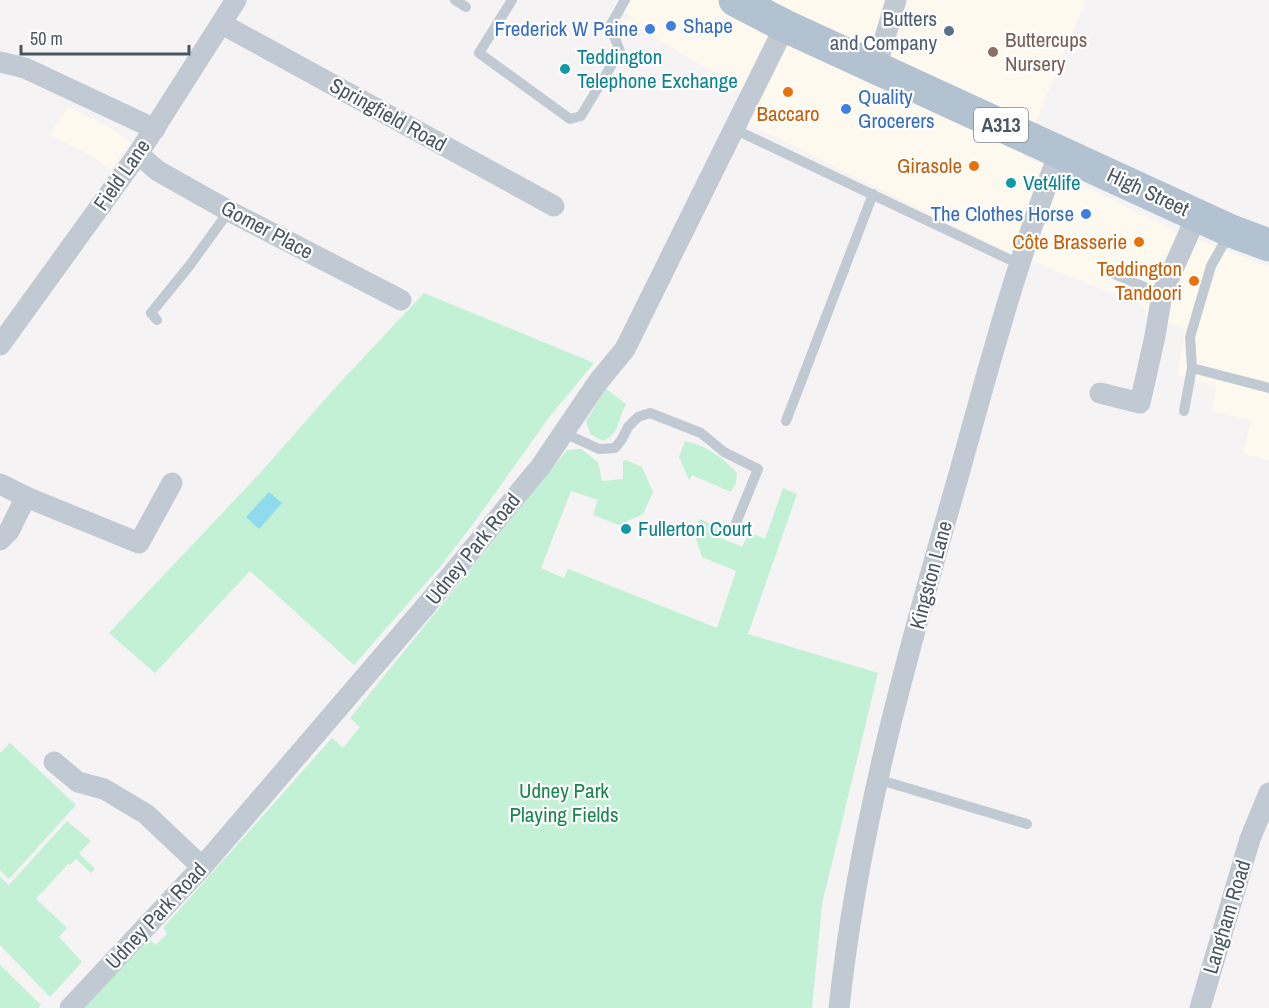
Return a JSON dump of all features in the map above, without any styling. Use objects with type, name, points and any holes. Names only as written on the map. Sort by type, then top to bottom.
[{"type":"main road","name":"High Street","points":[[735,0],[784,26],[1231,231],[1269,245]]},
{"type":"street","name":"Field Lane","points":[[0,345],[138,154],[236,0]]},
{"type":"street","points":[[876,68],[896,0]]},
{"type":"street","name":"Springfield Road","points":[[222,24],[554,206]]},
{"type":"street","name":"Udney Park Road","points":[[70,1008],[202,867],[431,600],[541,466],[598,382],[625,349],[784,26]]},
{"type":"street","points":[[0,62],[25,68],[155,129]]},
{"type":"street","name":"Kingston Lane","points":[[839,1008],[843,962],[877,779],[930,573],[1019,264],[1038,205],[1060,152]]},
{"type":"street","name":"Gomer Place","points":[[138,154],[158,171],[229,211],[401,300]]},
{"type":"street","points":[[1100,393],[1140,403],[1162,294],[1197,215]]},
{"type":"street","points":[[0,484],[26,497],[139,543],[172,483]]},
{"type":"street","points":[[0,540],[9,531],[26,497]]},
{"type":"street","points":[[54,762],[78,782],[104,789],[146,814],[202,867]]},
{"type":"street","name":"Langham Road","points":[[1200,1008],[1250,839],[1269,794]]},
{"type":"lane","points":[[455,0],[466,7]]},
{"type":"lane","points":[[512,0],[479,52],[570,119],[581,116],[620,51],[610,26],[625,0]]},
{"type":"lane","points":[[734,129],[1019,264]]},
{"type":"lane","points":[[786,421],[873,194]]},
{"type":"lane","points":[[157,320],[151,313],[190,265],[229,211]]},
{"type":"lane","points":[[1184,411],[1192,368],[1190,337],[1211,266],[1231,231]]},
{"type":"lane","points":[[1116,275],[1162,294]]},
{"type":"lane","points":[[1192,368],[1269,388]]},
{"type":"lane","points":[[564,433],[599,449],[615,448],[628,427],[638,417],[650,413],[701,434],[724,452],[758,469],[736,523]]},
{"type":"lane","points":[[877,779],[1027,824]]},
{"type":"shaded area","points":[[631,0],[1086,0],[1022,155],[1175,231],[1269,267],[1269,460],[1243,454],[1251,420],[1212,412],[1216,386],[1177,375],[1185,329],[1147,317],[1144,306],[997,247],[749,124],[739,88],[637,27],[632,34],[622,28],[630,16],[623,11]]},
{"type":"shaded area","points":[[68,107],[107,126],[131,142],[111,170],[86,153],[49,135]]},
{"type":"green space","points":[[424,293],[594,363],[550,416],[440,567],[354,665],[250,571],[155,673],[109,633],[263,470],[334,389]]},
{"type":"green space","points":[[606,389],[626,404],[616,430],[603,441],[590,434],[586,421]]},
{"type":"green space","points":[[685,441],[714,453],[737,473],[736,483],[731,492],[692,475],[689,480],[679,457]]},
{"type":"green space","name":"Udney Park Playing Fields","points":[[581,449],[598,462],[602,481],[623,479],[623,461],[626,460],[642,467],[653,492],[643,514],[619,525],[593,515],[598,500],[571,491],[541,568],[564,578],[568,569],[717,628],[736,571],[702,557],[694,533],[699,519],[719,527],[716,536],[742,547],[749,532],[765,539],[783,488],[797,494],[748,634],[878,673],[822,904],[812,1008],[84,1008],[149,939],[156,945],[167,934],[163,928],[332,738],[343,748],[360,727],[350,718],[567,450]]},
{"type":"green space","points":[[10,743],[76,805],[9,879],[0,870],[0,753]]},
{"type":"green space","points":[[67,821],[91,841],[79,853],[95,869],[91,873],[76,859],[70,865],[68,864],[36,899],[67,928],[59,937],[82,962],[50,997],[0,945],[0,877],[9,885]]},
{"type":"green space","points":[[0,965],[41,1005],[38,1008],[0,1008]]},
{"type":"water","points":[[269,492],[282,503],[259,529],[246,517]]},
{"type":"place","name":"Shape","points":[[671,26]]},
{"type":"place","name":"Frederick W Paine","points":[[650,29]]},
{"type":"place","name":"Butters and Company","points":[[949,31]]},
{"type":"place","name":"Buttercups Nursery","points":[[993,52]]},
{"type":"place","name":"Teddington Telephone Exchange","points":[[565,69]]},
{"type":"place","name":"Baccaro","points":[[788,92]]},
{"type":"place","name":"Quality Grocerers","points":[[846,109]]},
{"type":"place","name":"Girasole","points":[[974,166]]},
{"type":"place","name":"Vet4life","points":[[1011,183]]},
{"type":"place","name":"The Clothes Horse","points":[[1086,214]]},
{"type":"place","name":"Côte Brasserie","points":[[1139,242]]},
{"type":"place","name":"Teddington Tandoori","points":[[1194,281]]},
{"type":"place","name":"Fullerton Court","points":[[626,529]]}]
